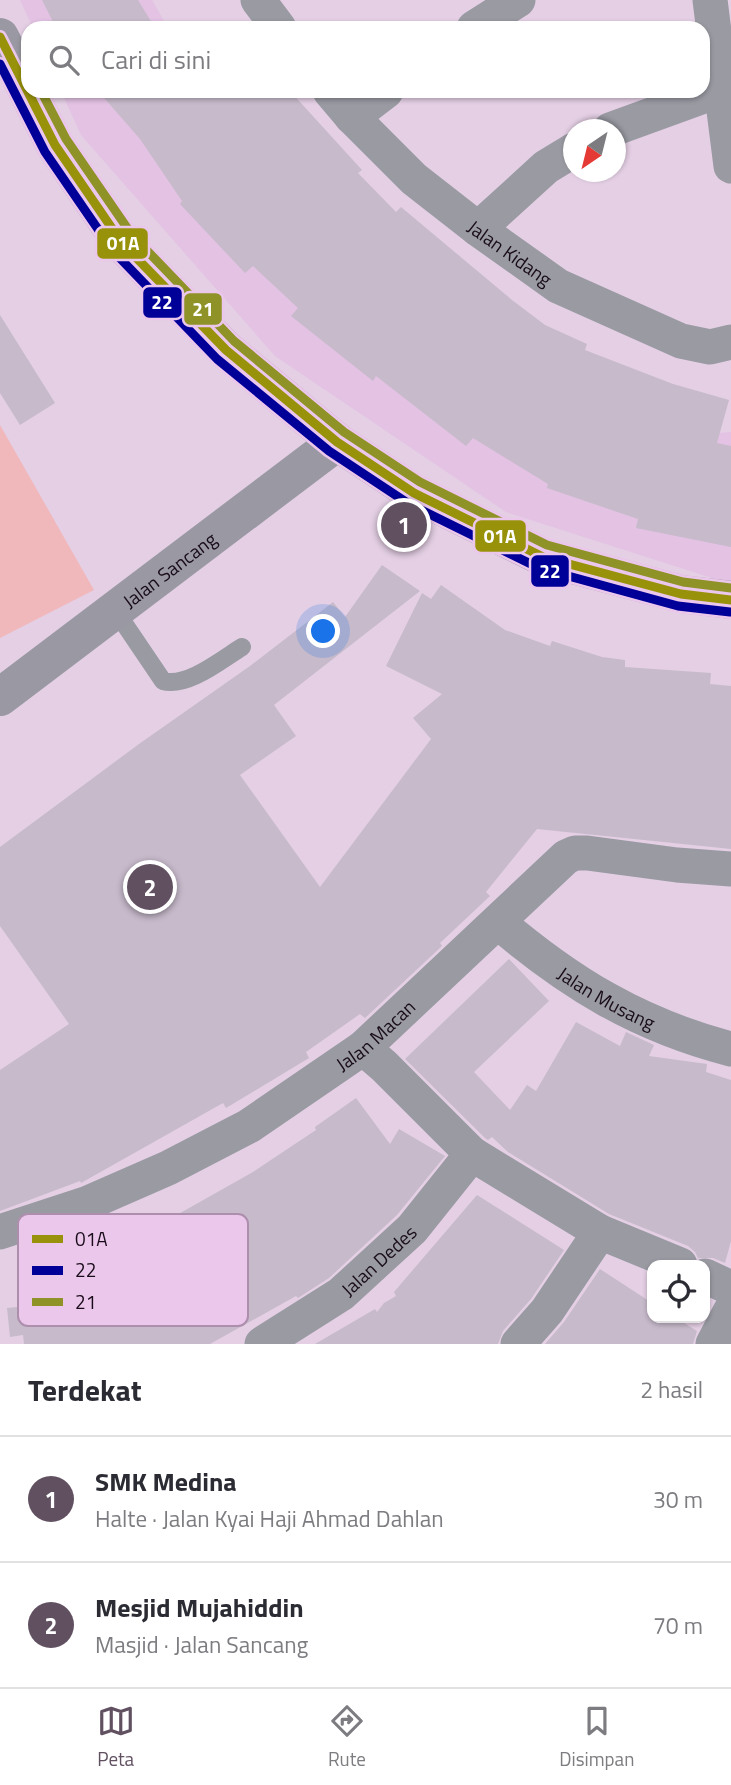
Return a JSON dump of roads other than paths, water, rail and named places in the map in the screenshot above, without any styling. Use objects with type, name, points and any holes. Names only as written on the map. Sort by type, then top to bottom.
[{"type":"main road","points":[[0,37],[21,78]]},
{"type":"main road","points":[[31,98],[55,145],[122,243],[226,350],[337,442],[414,493],[543,557],[681,594],[731,600]]},
{"type":"main road","name":"Jalan Sancang","points":[[0,697],[337,442]]},
{"type":"street","points":[[258,0],[274,21]]},
{"type":"street","points":[[485,21],[518,0]]},
{"type":"street","points":[[710,0],[731,166]]},
{"type":"street","points":[[710,94],[720,90]]},
{"type":"street","name":"Jalan Kidang","points":[[336,98],[414,179],[558,286],[681,341],[710,348],[731,342]]},
{"type":"street","points":[[352,117],[377,98]]},
{"type":"street","points":[[626,124],[698,98]]},
{"type":"street","points":[[478,229],[546,167],[563,156]]},
{"type":"street","name":"Jalan Macan","points":[[55,1214],[88,1203],[249,1126],[363,1048],[566,857],[575,853],[731,870]]},
{"type":"street","name":"Jalan Musang","points":[[498,922],[538,956],[582,987],[678,1033],[731,1049]]},
{"type":"street","points":[[363,1048],[472,1154],[600,1232],[668,1260]]},
{"type":"street","name":"Jalan Dedes","points":[[262,1344],[341,1294],[412,1229],[472,1154]]},
{"type":"street","name":"Jalan Macan","points":[[0,1232],[18,1226]]},
{"type":"street","points":[[518,1344],[547,1311],[600,1232]]},
{"type":"street","points":[[710,1278],[731,1288]]},
{"type":"street","points":[[713,1344],[731,1310]]},
{"type":"lane","points":[[115,610],[163,681],[185,681],[242,647]]},
{"type":"place","name":"SMK Medina","points":[[404,525]]},
{"type":"place","name":"Mesjid Mujahiddin","points":[[150,887]]}]
